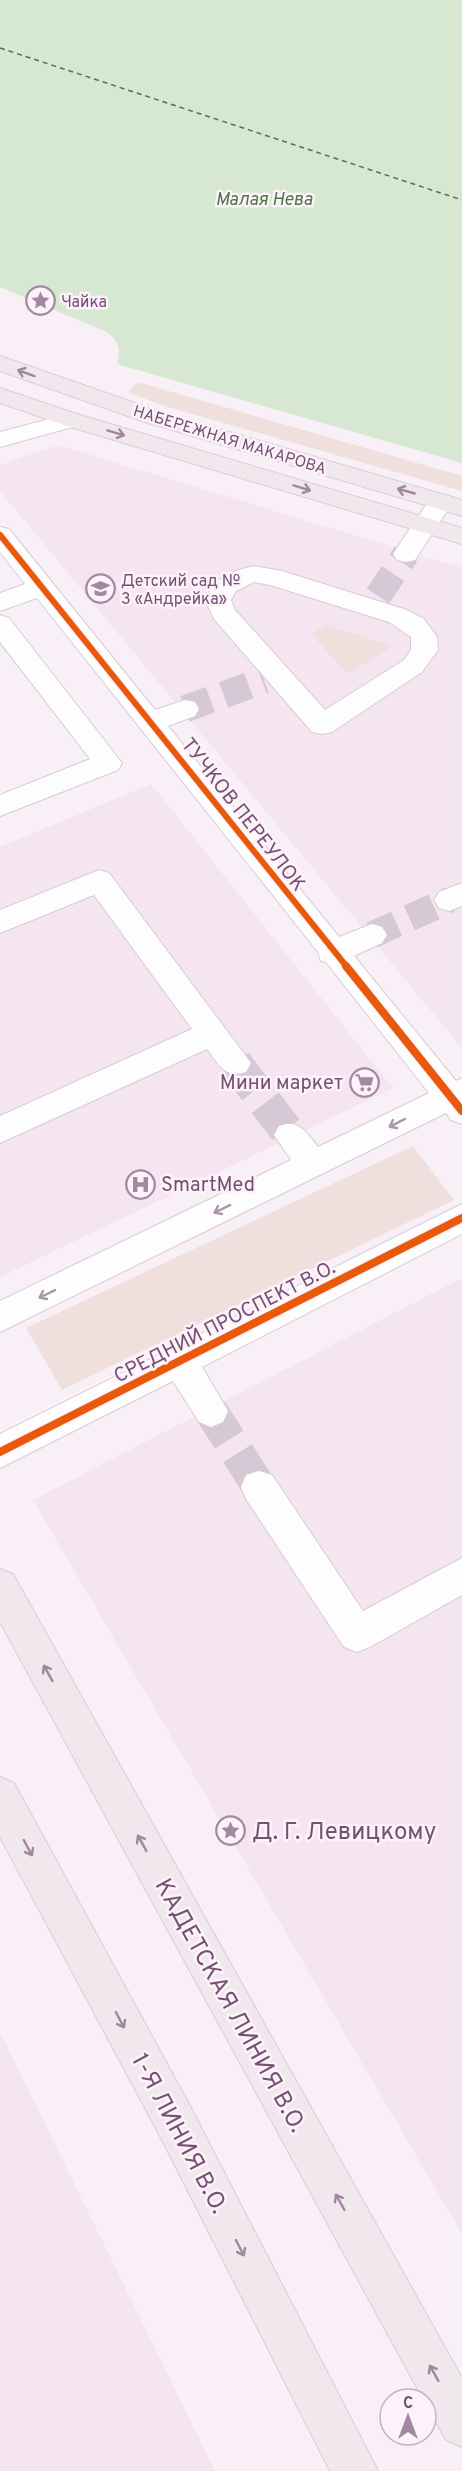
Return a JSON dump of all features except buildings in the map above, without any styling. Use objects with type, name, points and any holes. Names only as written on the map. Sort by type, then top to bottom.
[{"type":"main road","name":"НАБЕРЕЖНАЯ МАКАРОВА","points":[[0,363],[150,416],[451,505]]},
{"type":"main road","name":"НАБЕРЕЖНАЯ МАКАРОВА","points":[[0,395],[72,420],[462,536]]},
{"type":"main road","name":"КАДЕТСКАЯ ЛИНИЯ В.О.","points":[[0,1586],[462,2424]]},
{"type":"main road","name":"1-Я ЛИНИЯ В.О.","points":[[0,1797],[175,2121],[355,2471]]},
{"type":"street","points":[[0,440],[72,420]]},
{"type":"street","points":[[406,554],[425,525],[451,505]]},
{"type":"street","name":"ТУЧКОВ ПЕРЕУЛОК","points":[[0,535],[332,953],[458,1100]]},
{"type":"street","points":[[254,574],[374,602],[412,623],[422,633],[426,645],[423,657],[412,666],[322,725],[271,677],[223,612],[218,600],[222,587],[236,579],[254,574]]},
{"type":"street","points":[[0,602],[42,587]]},
{"type":"street","points":[[0,624],[108,763],[0,806]]},
{"type":"street","points":[[150,722],[186,709]]},
{"type":"street","points":[[0,922],[99,881],[235,1063]]},
{"type":"street","points":[[332,953],[372,934]]},
{"type":"street","points":[[0,1130],[213,1033]]},
{"type":"street","points":[[0,1317],[313,1165],[458,1100]]},
{"type":"street","points":[[290,1135],[313,1165]]},
{"type":"street","name":"СРЕДНИЙ ПРОСПЕКТ В.О.","points":[[0,1452],[462,1218]]},
{"type":"street","points":[[180,1362],[211,1411]]},
{"type":"street","points":[[259,1487],[357,1634],[462,1575]]},
{"type":"shaded area","points":[[138,382],[462,476],[462,491],[161,405],[128,392]]},
{"type":"shaded area","points":[[58,445],[462,568],[462,1048],[0,491],[0,465]]},
{"type":"shaded area","points":[[326,625],[392,646],[348,674],[311,634]]},
{"type":"shaded area","points":[[151,784],[393,1088],[0,1277],[0,847]]},
{"type":"shaded area","points":[[413,1146],[454,1200],[62,1390],[26,1328]]},
{"type":"shaded area","points":[[462,1278],[462,2234],[33,1500]]},
{"type":"shaded area","points":[[0,2032],[215,2471],[0,2471]]},
{"type":"water","name":"Малая Нева","points":[[0,0],[462,0],[462,463],[117,364],[118,346],[107,332],[0,287]]},
{"type":"ferry route","points":[[0,48],[462,200]]},
{"type":"tunnel","points":[[378,596],[406,554]]},
{"type":"tunnel","points":[[185,709],[264,680]]},
{"type":"tunnel","points":[[372,935],[449,900]]},
{"type":"tunnel","points":[[235,1063],[290,1135]]},
{"type":"tunnel","points":[[211,1411],[259,1487]]},
{"type":"cycle path","points":[[0,535],[462,1111]]},
{"type":"cycle path","points":[[0,1452],[462,1218]]},
{"type":"place","name":"Чайка","points":[[40,301]]},
{"type":"place","name":"Детский сад № 3 «Андрейка»","points":[[100,589]]},
{"type":"place","name":"Мини маркет","points":[[364,1082]]},
{"type":"place","name":"SmartMed","points":[[140,1184]]},
{"type":"place","name":"Д. Г. Левицкому","points":[[231,1831]]}]
